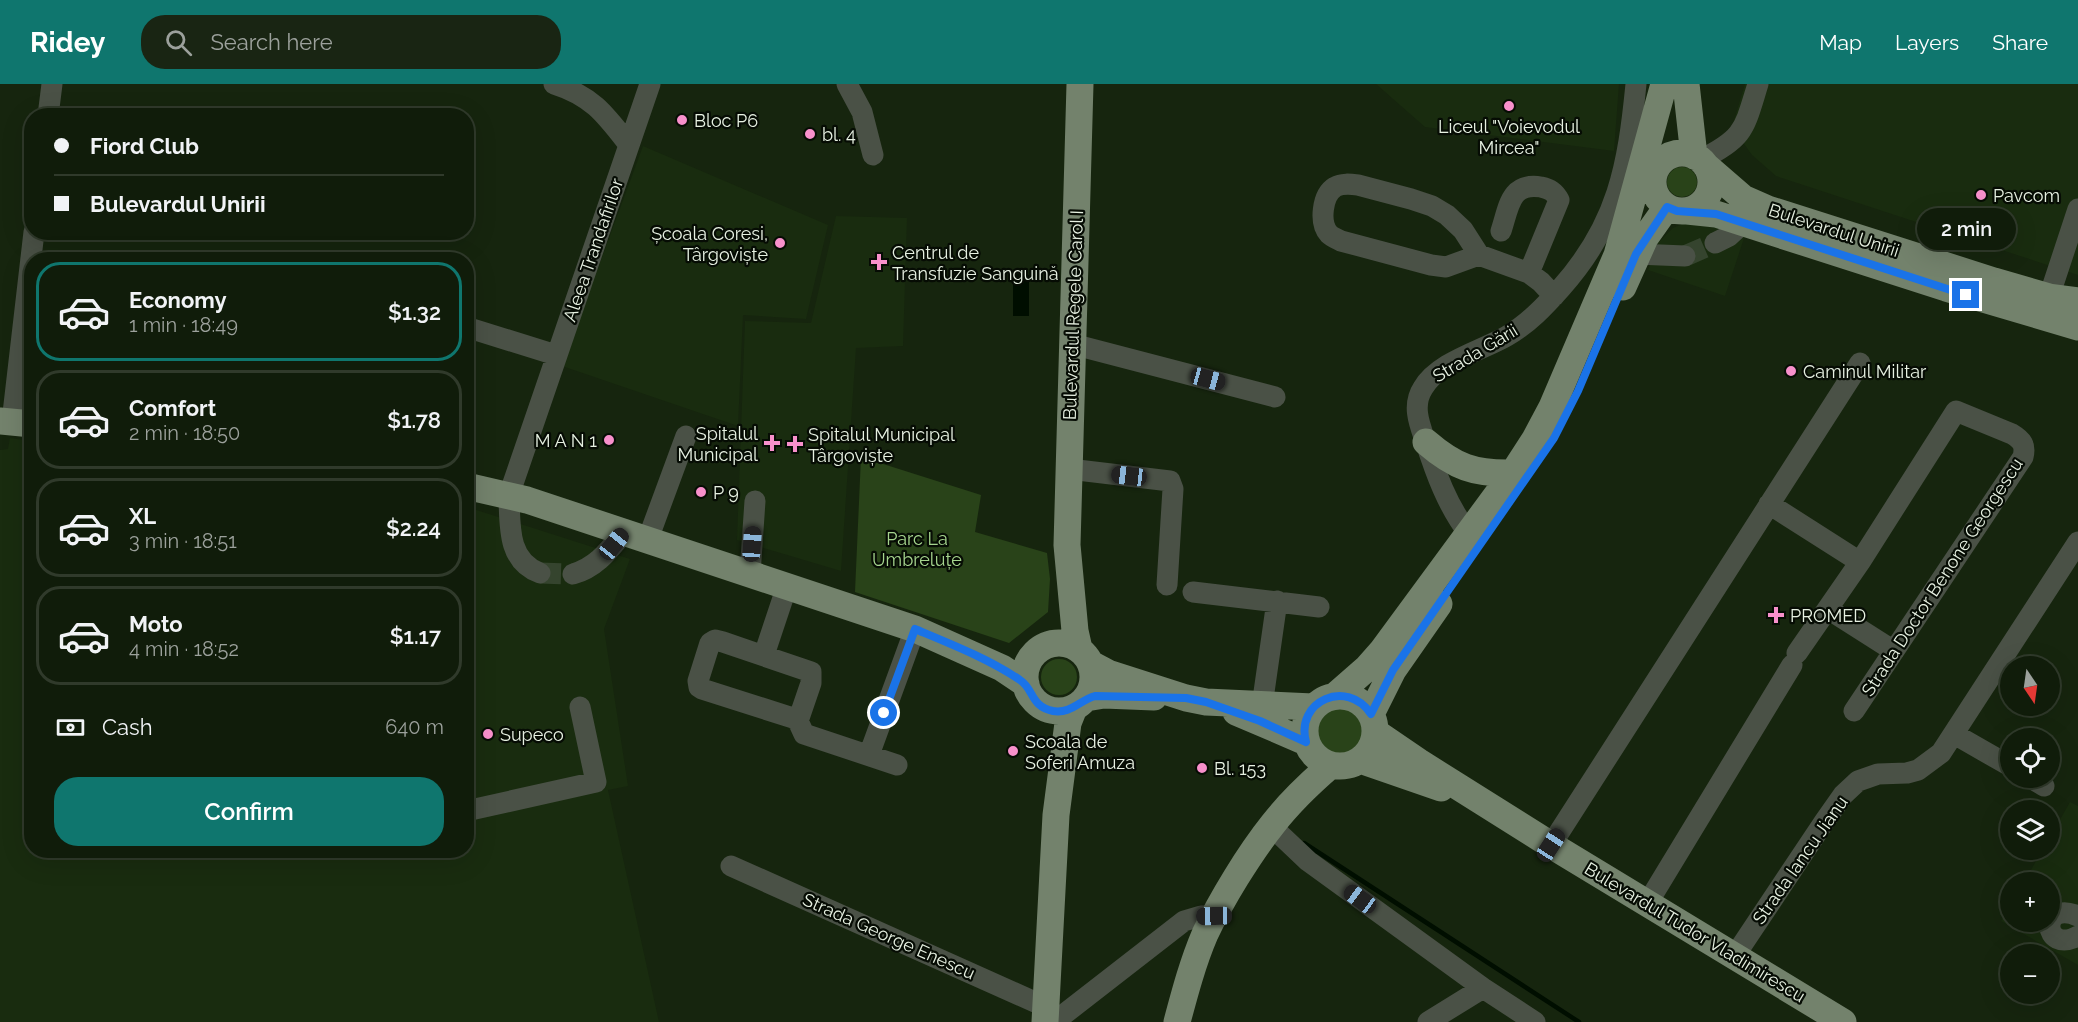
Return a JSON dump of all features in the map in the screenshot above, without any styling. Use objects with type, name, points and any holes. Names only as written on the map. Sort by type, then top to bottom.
[{"type":"main road","name":"Bulevardul Regele Carol I","points":[[1080,84],[1068,545],[1075,631],[1085,657]]},
{"type":"main road","points":[[1664,84],[1692,160],[1711,180],[1709,193],[1701,204],[1669,202]]},
{"type":"main road","points":[[1272,825],[1307,744],[1305,724],[1324,701],[1379,667],[1554,438],[1578,391],[1627,255],[1664,84]]},
{"type":"main road","points":[[1686,84],[1692,160]]},
{"type":"main road","points":[[1669,202],[1656,171],[1660,164],[1692,160]]},
{"type":"main road","name":"Bulevardul Unirii","points":[[1692,160],[1743,198],[1757,205],[1883,247],[2049,297],[2078,301]]},
{"type":"main road","points":[[474,488],[509,495],[636,535],[919,630],[1008,652],[1040,650],[1064,643],[1108,673],[1260,721],[1307,744],[1317,757],[1331,765],[1345,766],[1360,760],[1372,746],[1379,667],[1535,439],[1627,255],[1669,202]]},
{"type":"main road","name":"Bulevardul Unirii","points":[[1669,202],[2078,327]]},
{"type":"main road","points":[[1425,442],[1450,462],[1464,468],[1481,472],[1513,473]]},
{"type":"main road","name":"Bulevardul Regele Carol I","points":[[1040,650],[1054,629],[1068,545]]},
{"type":"main road","points":[[919,630],[1002,668],[1026,684]]},
{"type":"main road","points":[[1040,650],[1026,670],[1026,684],[1032,697],[1042,706],[1060,711],[1104,695],[1262,706],[1324,701],[1345,696],[1357,699],[1373,723]]},
{"type":"main road","points":[[1048,1017],[1056,815],[1068,723],[1093,684],[1085,657]]},
{"type":"main road","points":[[1042,706],[1046,722],[1056,815]]},
{"type":"main road","name":"Bulevardul Tudor Vladimirescu","points":[[1373,723],[1416,767],[1485,804],[1843,1022]]},
{"type":"main road","name":"Bulevardul Tudor Vladimirescu","points":[[1360,760],[1416,767]]},
{"type":"main road","points":[[1177,1022],[1195,960],[1214,916],[1272,825],[1296,798],[1331,765]]},
{"type":"street","points":[[49,108],[52,84]]},
{"type":"street","points":[[554,84],[571,90],[598,106],[629,145]]},
{"type":"street","name":"Aleea Trandafirilor","points":[[509,495],[650,84]]},
{"type":"street","points":[[848,84],[862,112],[873,155]]},
{"type":"street","name":"Strada Gării","points":[[1469,534],[1443,493],[1432,466],[1418,416],[1417,406],[1422,388],[1428,380],[1453,362],[1508,335],[1530,319],[1554,296],[1589,252],[1611,212],[1628,156],[1636,84]]},
{"type":"street","points":[[1692,160],[1725,148],[1738,136],[1747,119],[1758,84]]},
{"type":"street","points":[[1479,255],[1446,267],[1341,241],[1330,235],[1325,228],[1324,205],[1329,192],[1336,186],[1346,184],[1358,185],[1432,206],[1447,215],[1463,230],[1479,255],[1529,273],[1554,296]]},
{"type":"street","points":[[1501,231],[1514,194],[1520,188],[1531,186],[1548,188],[1556,193],[1559,200],[1529,273]]},
{"type":"street","points":[[2049,297],[2078,208]]},
{"type":"street","points":[[1715,243],[1730,236],[1743,223]]},
{"type":"street","points":[[1627,255],[1685,256]]},
{"type":"street","points":[[14,422],[24,327]]},
{"type":"street","points":[[474,329],[556,355]]},
{"type":"street","points":[[1072,344],[1275,397]]},
{"type":"street","points":[[1551,845],[1860,363]]},
{"type":"street","name":"Strada Doctor Benone Georgescu","points":[[1647,904],[1795,659],[1956,411],[2012,434],[2022,442],[2023,457],[1854,711]]},
{"type":"street","points":[[573,574],[599,561],[636,535],[686,436]]},
{"type":"street","points":[[1069,469],[1170,481],[1173,489],[1167,585]]},
{"type":"street","points":[[509,495],[510,528],[515,549],[528,569],[540,573]]},
{"type":"street","points":[[750,574],[755,501]]},
{"type":"street","points":[[1768,504],[1860,562]]},
{"type":"street","name":"Strada Iancu Jianu","points":[[1734,957],[1824,822],[1843,795],[1858,780],[1878,774],[1918,770],[1941,753],[2078,542]]},
{"type":"street","points":[[764,655],[787,586]]},
{"type":"street","points":[[1193,592],[1319,607]]},
{"type":"street","points":[[1262,706],[1277,601]]},
{"type":"street","points":[[1828,609],[1894,651]]},
{"type":"street","points":[[869,755],[919,630]]},
{"type":"street","points":[[798,722],[811,683],[810,672],[716,640],[710,643],[700,673],[699,687],[793,718],[798,722],[804,734],[897,765]]},
{"type":"street","points":[[474,809],[596,782],[580,707]]},
{"type":"street","points":[[1954,735],[2000,760]]},
{"type":"street","points":[[1272,825],[1308,861],[1483,988],[1535,1022]]},
{"type":"street","name":"Strada George Enescu","points":[[731,866],[1048,1017]]},
{"type":"street","points":[[2078,916],[2062,912],[2056,915],[2049,929],[2060,941],[2070,941],[2078,936]]},
{"type":"street","points":[[1048,1017],[1184,921],[1201,916],[1214,916]]},
{"type":"street","points":[[1428,1022],[1483,988]]},
{"type":"shaded area","name":"Liceul \"Voievodul Mircea\"","points":[[1376,84],[1619,84],[1614,151],[1425,127]]},
{"type":"shaded area","name":"Pavcom","points":[[1745,84],[2078,84],[2078,275],[1776,176],[1752,155],[1732,127]]},
{"type":"shaded area","points":[[643,146],[828,225],[806,319],[743,315],[738,426],[562,366]]},
{"type":"shaded area","name":"Spitalul Municipal Târgoviște","points":[[836,216],[907,218],[903,346],[856,348],[841,571],[737,540],[745,321],[811,323]]},
{"type":"shaded area","points":[[1687,222],[1747,229],[1725,296],[1648,270],[1658,243],[1673,228]]},
{"type":"shaded area","points":[[1013,273],[1029,275],[1029,316],[1013,316]]},
{"type":"shaded area","points":[[10,438],[24,440],[24,858],[474,858],[474,509],[630,559],[604,629],[628,786],[608,790],[659,1022],[0,1022],[0,450],[8,449]]},
{"type":"shaded area","points":[[2070,802],[2078,806],[2078,965],[2060,955],[2060,944],[2041,944],[2020,932],[2060,932],[2060,872],[2030,872],[2037,860],[2060,860],[2060,820]]},
{"type":"green space","points":[[1682,167],[1693,171],[1697,182],[1693,193],[1682,197],[1671,193],[1667,182],[1671,171]]},
{"type":"green space","name":"Parc La Umbreluțe","points":[[861,457],[981,495],[975,532],[1047,553],[1050,579],[1048,612],[1009,643],[855,592]]},
{"type":"green space","points":[[1059,659],[1071,665],[1077,677],[1071,689],[1059,695],[1047,689],[1041,677],[1047,665]]},
{"type":"green space","points":[[1340,708],[1356,715],[1363,731],[1356,747],[1340,754],[1324,747],[1317,731],[1324,715]]},
{"type":"waterway","points":[[1304,843],[1579,1022]]},
{"type":"tunnel","points":[[1685,256],[1715,243]]},
{"type":"tunnel","points":[[540,573],[573,574]]},
{"type":"place","name":"Liceul \"Voievodul Mircea\"","points":[[1509,106]]},
{"type":"place","name":"Bloc P6","points":[[682,120]]},
{"type":"place","name":"bl. 4","points":[[810,134]]},
{"type":"place","name":"Pavcom","points":[[1981,195]]},
{"type":"place","name":"Școala Coresi, Târgoviște","points":[[780,243]]},
{"type":"place","name":"Centrul de Transfuzie Sanguină","points":[[879,262]]},
{"type":"place","name":"Caminul Militar","points":[[1791,371]]},
{"type":"place","name":"M A N 1","points":[[609,440]]},
{"type":"place","name":"Spitalul Municipal","points":[[772,443]]},
{"type":"place","name":"Spitalul Municipal Târgoviște","points":[[795,444]]},
{"type":"place","name":"P 9","points":[[701,492]]},
{"type":"place","name":"PROMED","points":[[1776,615]]},
{"type":"place","name":"Supeco","points":[[488,734]]},
{"type":"place","name":"Scoala de Soferi Amuza","points":[[1013,751]]},
{"type":"place","name":"Bl. 153","points":[[1202,768]]},
{"type":"route","points":[[884,713],[915,629],[1002,668],[1026,684],[1029,694],[1039,705],[1054,711],[1068,710],[1086,698],[1104,695],[1186,698],[1206,702],[1260,721],[1306,742],[1305,730],[1308,716],[1315,706],[1327,698],[1339,695],[1357,699],[1371,714],[1393,670],[1554,438],[1578,391],[1636,254],[1667,207],[1677,211],[1716,214],[1966,295]]}]
